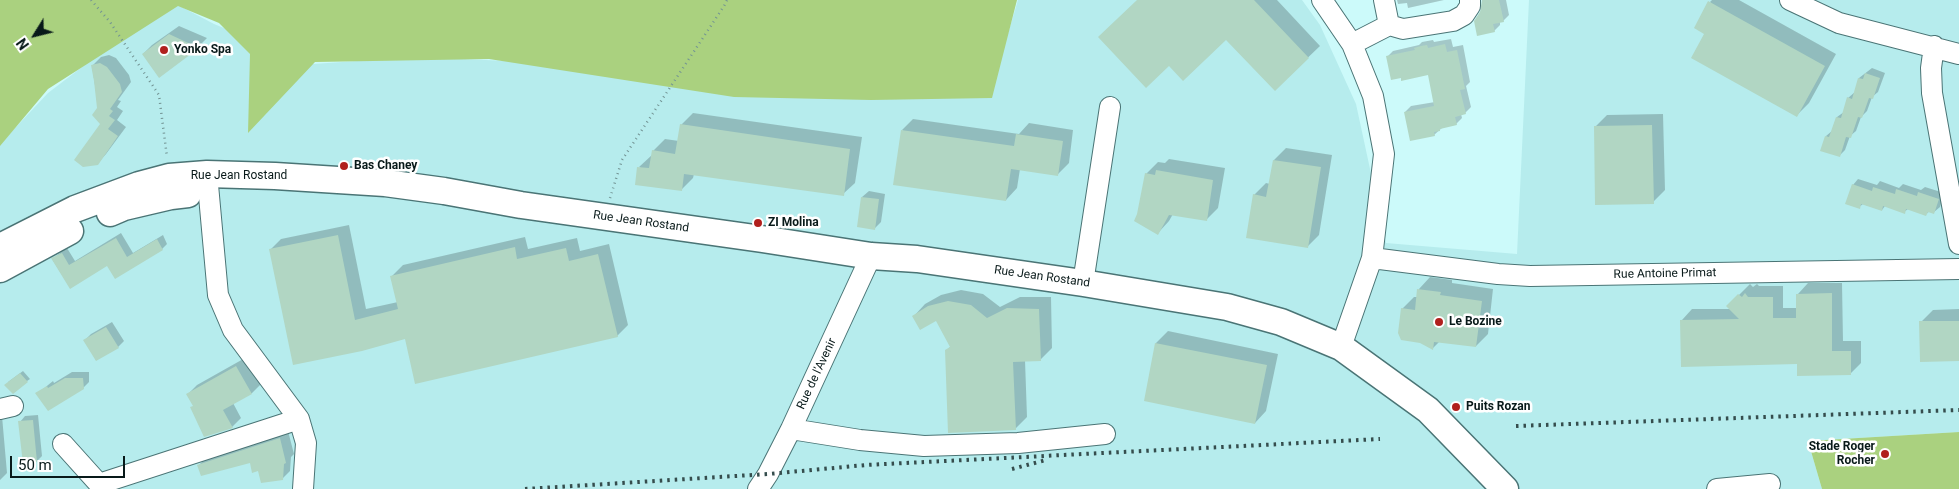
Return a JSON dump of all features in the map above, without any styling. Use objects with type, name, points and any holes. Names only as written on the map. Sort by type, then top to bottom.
[{"type":"main road","name":"Rue Jean Rostand","points":[[0,247],[75,209],[139,185],[169,178],[278,192],[521,205],[871,256],[917,259],[1082,283],[1227,307],[1281,322],[1341,347],[1428,410],[1505,489]]},
{"type":"main road","name":"Rue Jean Rostand","points":[[0,269],[49,241],[124,207],[171,196],[208,183]]},
{"type":"street","points":[[1322,0],[1352,44],[1373,96],[1384,154],[1372,258],[1341,347]]},
{"type":"street","points":[[1384,0],[1389,25]]},
{"type":"street","points":[[1352,44],[1389,25],[1403,29],[1454,21],[1464,15],[1470,6],[1470,0]]},
{"type":"street","points":[[1791,0],[1839,23],[1959,54]]},
{"type":"street","points":[[1934,46],[1931,68],[1932,93],[1959,244]]},
{"type":"street","points":[[1082,283],[1110,107]]},
{"type":"street","points":[[208,183],[218,295],[233,330],[299,419],[306,443],[303,489]]},
{"type":"street","name":"Rue de l'Avenir","points":[[758,489],[768,474],[791,429],[871,256]]},
{"type":"street","name":"Rue Antoine Primat","points":[[1372,258],[1498,274],[1530,276],[1959,269]]},
{"type":"street","points":[[63,444],[99,484],[299,419]]},
{"type":"street","points":[[791,429],[883,436],[924,446],[1018,442],[1105,434]]},
{"type":"street","points":[[1718,489],[1770,484]]},
{"type":"path","points":[[91,0],[110,22],[159,95],[165,130],[169,178]]},
{"type":"path","points":[[604,216],[622,160],[727,0]]},
{"type":"shaded area","points":[[1018,0],[1302,0],[1320,25],[1356,104],[1386,243],[1517,254],[1529,0],[1959,0],[1959,432],[1808,441],[1822,489],[0,489],[0,144],[48,93],[103,51],[176,4],[214,24],[313,64],[416,57],[555,63],[989,97]]},
{"type":"green space","points":[[0,0],[1017,0],[992,98],[871,100],[734,97],[489,59],[315,62],[248,133],[250,54],[219,23],[178,6],[48,89],[0,146]]},
{"type":"green space","name":"Stade Roger Rocher","points":[[1959,432],[1959,489],[1822,489],[1808,441]]},
{"type":"building","points":[[1137,0],[1254,0],[1309,58],[1275,91],[1226,40],[1183,81],[1169,66],[1146,88],[1098,37]]},
{"type":"building","points":[[1482,0],[1499,0],[1504,22],[1493,24],[1495,32],[1477,36],[1474,21],[1480,12]]},
{"type":"building","points":[[1708,1],[1825,66],[1797,117],[1691,58],[1704,34],[1694,28]]},
{"type":"building","points":[[169,34],[199,48],[159,78],[142,54]]},
{"type":"building","points":[[1445,44],[1447,52],[1457,50],[1465,89],[1460,90],[1466,114],[1455,117],[1457,125],[1434,132],[1435,136],[1410,141],[1404,112],[1434,106],[1428,75],[1401,81],[1401,78],[1391,80],[1386,56],[1415,50],[1414,48],[1421,46],[1427,45],[1428,48]]},
{"type":"building","points":[[100,63],[107,67],[120,84],[122,92],[110,109],[113,111],[109,116],[115,120],[108,129],[118,136],[98,165],[83,167],[74,160],[100,124],[92,115],[97,108],[91,65]]},
{"type":"building","points":[[1865,73],[1880,78],[1873,99],[1869,98],[1862,118],[1858,117],[1851,138],[1846,137],[1840,157],[1820,151],[1825,136],[1829,137],[1836,117],[1841,118],[1847,97],[1852,99],[1858,78],[1863,79]]},
{"type":"building","points":[[680,124],[850,149],[844,196],[684,174],[682,191],[635,185],[637,167],[649,168],[652,150],[675,154]]},
{"type":"building","points":[[1652,125],[1654,204],[1595,205],[1594,126]]},
{"type":"building","points":[[901,130],[1014,146],[1016,134],[1063,141],[1058,176],[1011,169],[1006,201],[893,185]]},
{"type":"building","points":[[1273,160],[1321,167],[1308,248],[1246,238],[1253,194],[1266,197]]},
{"type":"building","points":[[1156,170],[1213,180],[1207,221],[1169,215],[1158,235],[1134,221],[1145,173],[1155,175]]},
{"type":"building","points":[[1852,184],[1872,191],[1873,187],[1895,194],[1896,189],[1917,196],[1918,192],[1939,199],[1934,214],[1928,212],[1926,216],[1906,209],[1905,214],[1883,206],[1882,211],[1861,204],[1860,209],[1845,204]]},
{"type":"building","points":[[861,197],[879,199],[875,230],[857,227]]},
{"type":"building","points":[[338,235],[355,320],[398,309],[390,276],[515,247],[517,259],[566,248],[569,261],[598,254],[618,337],[415,384],[405,339],[362,351],[293,365],[269,249]]},
{"type":"building","points":[[116,238],[127,257],[157,239],[163,250],[115,279],[107,266],[70,289],[51,258],[62,253],[69,265]]},
{"type":"building","name":"Le Bozine","points":[[1417,289],[1441,292],[1440,295],[1482,301],[1476,347],[1434,342],[1433,350],[1420,343],[1401,340],[1398,333],[1401,308],[1415,310]]},
{"type":"building","points":[[1745,293],[1748,297],[1773,297],[1773,318],[1796,318],[1796,294],[1832,293],[1832,351],[1851,351],[1851,375],[1797,376],[1797,364],[1681,367],[1680,320],[1739,319],[1726,306],[1738,294],[1742,297]]},
{"type":"building","points":[[948,301],[971,305],[987,318],[1007,308],[1039,309],[1041,361],[1013,362],[1016,430],[948,433],[945,350],[950,347],[936,321],[920,330],[912,316],[928,306]]},
{"type":"building","points":[[1919,321],[1959,321],[1959,361],[1920,362]]},
{"type":"building","points":[[106,327],[119,348],[96,361],[83,340]]},
{"type":"building","points":[[1155,343],[1267,365],[1255,424],[1144,401]]},
{"type":"building","points":[[236,366],[252,394],[223,410],[233,428],[204,437],[190,407],[193,406],[186,394]]},
{"type":"building","points":[[20,373],[28,382],[13,394],[4,385]]},
{"type":"building","points":[[65,378],[83,378],[84,389],[48,411],[35,393]]},
{"type":"building","points":[[33,420],[37,462],[23,464],[18,421]]},
{"type":"building","points":[[280,438],[286,463],[284,464],[283,480],[261,483],[258,471],[252,473],[250,463],[201,476],[197,465]]},
{"type":"railway","points":[[1516,426],[1959,410]]},
{"type":"railway","points":[[525,489],[768,474],[866,465],[1380,439]]},
{"type":"railway","points":[[1012,469],[1046,460]]},
{"type":"place","name":"Yonko Spa","points":[[164,50]]},
{"type":"place","name":"Bas Chaney","points":[[344,166]]},
{"type":"place","name":"ZI Molina","points":[[758,223]]},
{"type":"place","name":"Le Bozine","points":[[1439,322]]},
{"type":"place","name":"Puits Rozan","points":[[1456,407]]},
{"type":"place","name":"Stade Roger Rocher","points":[[1885,454]]}]
